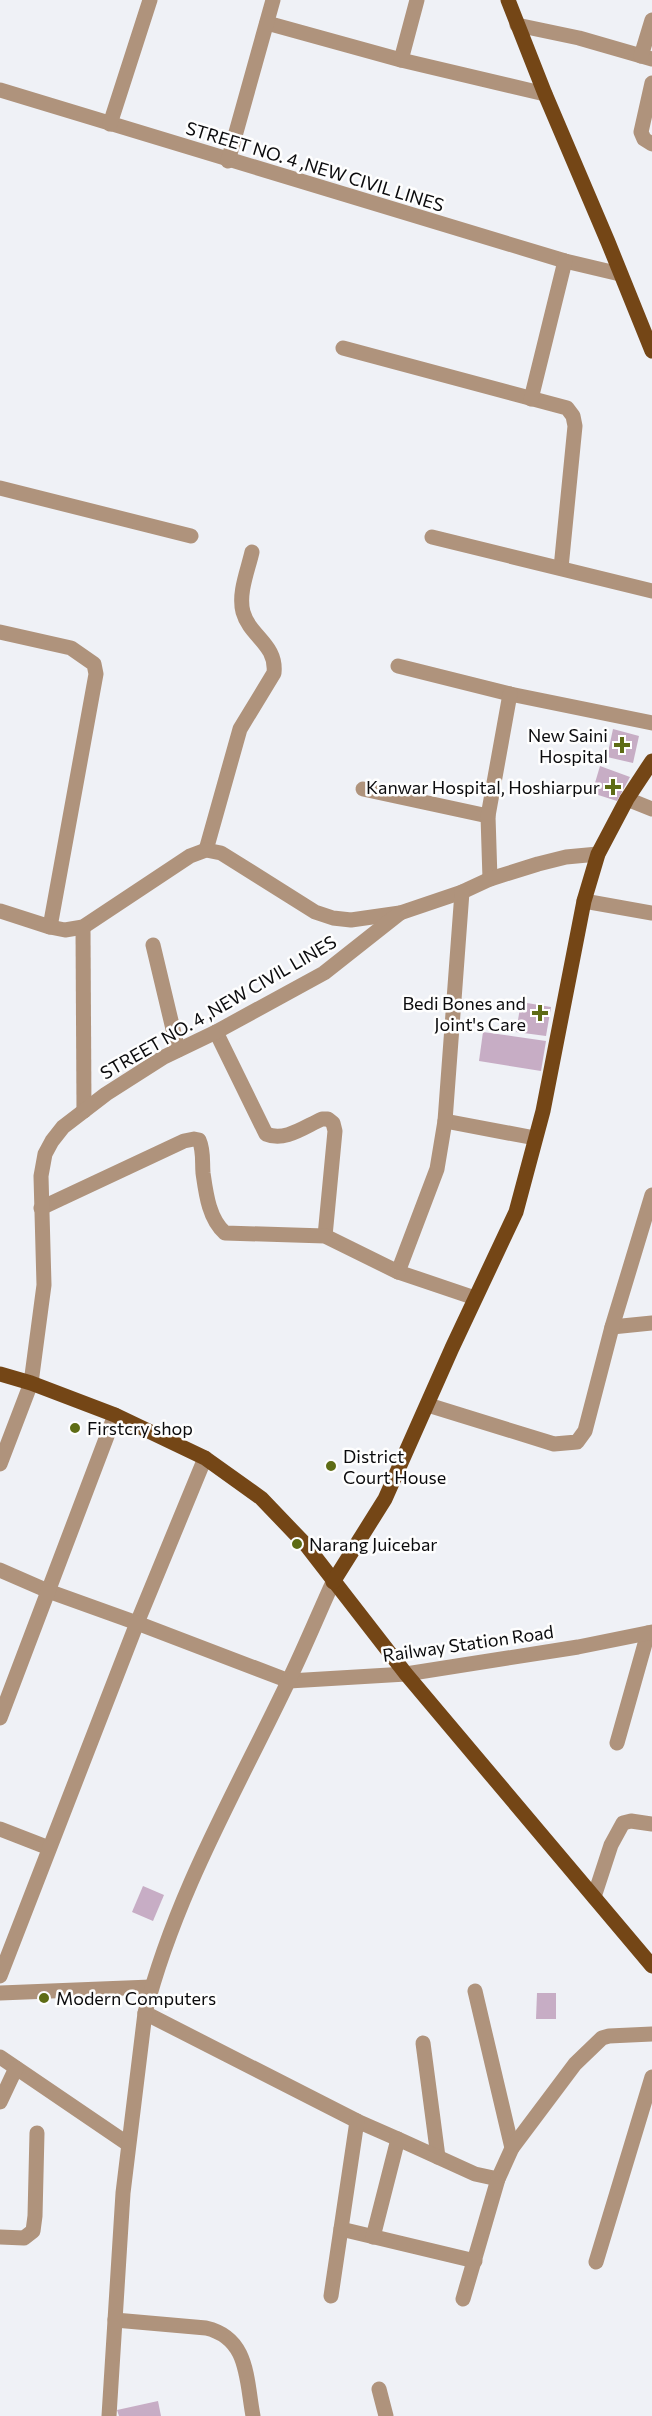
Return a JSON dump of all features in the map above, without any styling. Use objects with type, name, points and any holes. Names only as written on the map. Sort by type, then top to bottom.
[{"type":"main road","points":[[508,0],[516,25],[652,351]]},
{"type":"main road","points":[[333,1582],[385,1499],[516,1212],[543,1111],[584,901],[598,854],[627,799],[652,760]]},
{"type":"main road","points":[[0,1374],[31,1383],[115,1415],[205,1458],[261,1498],[306,1545],[406,1674],[652,1966]]},
{"type":"street","points":[[110,124],[150,0]]},
{"type":"street","points":[[228,160],[273,0]]},
{"type":"street","points":[[400,60],[417,0]]},
{"type":"street","points":[[516,25],[579,38],[646,57],[652,20]]},
{"type":"street","points":[[267,23],[400,60],[544,93]]},
{"type":"street","points":[[652,83],[641,132],[644,139],[652,144]]},
{"type":"street","name":"STREET NO. 4 ,NEW CIVIL LINES","points":[[0,90],[565,261],[620,274]]},
{"type":"street","points":[[531,399],[565,261]]},
{"type":"street","points":[[343,348],[567,408],[573,416],[575,426],[561,568]]},
{"type":"street","points":[[0,488],[191,536]]},
{"type":"street","points":[[432,537],[652,591]]},
{"type":"street","points":[[0,910],[50,927],[65,930],[83,927],[190,856],[206,850],[240,729],[274,673],[275,663],[271,651],[247,620],[242,605],[243,589],[252,552]]},
{"type":"street","points":[[0,632],[71,648],[94,664],[96,674],[50,927]]},
{"type":"street","points":[[398,666],[510,694],[652,723]]},
{"type":"street","points":[[490,879],[488,816],[510,694]]},
{"type":"street","points":[[363,789],[488,816]]},
{"type":"street","points":[[627,799],[652,809]]},
{"type":"street","name":"STREET NO. 4 ,NEW CIVIL LINES","points":[[206,850],[221,853],[315,912],[333,918],[351,920],[400,913],[462,892],[490,879],[566,857],[598,854]]},
{"type":"street","points":[[398,1272],[437,1169],[445,1121],[462,892]]},
{"type":"street","points":[[584,901],[652,914]]},
{"type":"street","name":"STREET NO. 4 ,NEW CIVIL LINES","points":[[0,1464],[31,1383],[44,1285],[41,1176],[45,1154],[63,1127],[106,1094],[178,1050],[216,1032],[324,973],[400,913]]},
{"type":"street","points":[[83,927],[84,1111]]},
{"type":"street","points":[[153,945],[178,1050]]},
{"type":"street","points":[[216,1032],[266,1134],[275,1138],[282,1137],[322,1119],[328,1119],[333,1123],[335,1131],[325,1236]]},
{"type":"street","points":[[445,1121],[535,1138]]},
{"type":"street","points":[[41,1208],[184,1141],[200,1140],[203,1173],[213,1220],[225,1233],[325,1236],[398,1272],[475,1298]]},
{"type":"street","points":[[428,1405],[554,1444],[578,1442],[585,1431],[612,1327],[652,1196]]},
{"type":"street","points":[[612,1327],[652,1323]]},
{"type":"street","points":[[0,1718],[115,1415]]},
{"type":"street","points":[[0,1976],[137,1623],[205,1458]]},
{"type":"street","points":[[0,1570],[48,1591],[289,1681]]},
{"type":"street","points":[[109,2416],[123,2193],[145,2013],[151,1987],[203,1852],[289,1681],[333,1582]]},
{"type":"street","points":[[616,1743],[650,1633]]},
{"type":"street","name":"Railway Station Road","points":[[289,1681],[406,1674],[578,1647],[650,1633]]},
{"type":"street","points":[[594,1898],[611,1845],[623,1823],[631,1821],[652,1824]]},
{"type":"street","points":[[0,1829],[49,1848]]},
{"type":"street","points":[[0,1993],[151,1987]]},
{"type":"street","points":[[475,1992],[512,2148]]},
{"type":"street","points":[[145,2013],[357,2121],[475,2174],[498,2179]]},
{"type":"street","points":[[463,2299],[498,2179],[512,2148],[575,2064],[602,2038],[652,2034]]},
{"type":"street","points":[[423,2043],[438,2157]]},
{"type":"street","points":[[0,2057],[128,2144]]},
{"type":"street","points":[[0,2102],[16,2068]]},
{"type":"street","points":[[596,2262],[652,2077]]},
{"type":"street","points":[[331,2296],[357,2121]]},
{"type":"street","points":[[0,2237],[24,2238],[33,2230],[37,2133]]},
{"type":"street","points":[[374,2237],[398,2139]]},
{"type":"street","points":[[341,2229],[475,2261]]},
{"type":"street","points":[[115,2320],[206,2328],[219,2331],[231,2339],[238,2347],[242,2359],[253,2416]]},
{"type":"street","points":[[379,2390],[386,2416]]},
{"type":"building","points":[[613,729],[639,736],[633,763],[607,757]]},
{"type":"building","points":[[600,766],[630,777],[617,801],[592,793]]},
{"type":"building","points":[[521,1002],[551,1007],[546,1036],[516,1032]]},
{"type":"building","points":[[483,1032],[546,1041],[541,1071],[479,1061]]},
{"type":"building","points":[[143,1886],[164,1895],[153,1921],[132,1912]]},
{"type":"building","points":[[537,1993],[556,1993],[556,2019],[536,2019]]},
{"type":"building","points":[[158,2401],[161,2416],[119,2416],[117,2410]]},
{"type":"place","name":"New Saini Hospital","points":[[622,745]]},
{"type":"place","name":"Kanwar Hospital, Hoshiarpur","points":[[613,787]]},
{"type":"place","name":"Bedi Bones and Joint's Care","points":[[540,1013]]},
{"type":"place","name":"Firstcry shop","points":[[75,1428]]},
{"type":"place","name":"District Court House","points":[[331,1466]]},
{"type":"place","name":"Narang Juicebar","points":[[297,1544]]},
{"type":"place","name":"Modern Computers","points":[[44,1998]]}]
